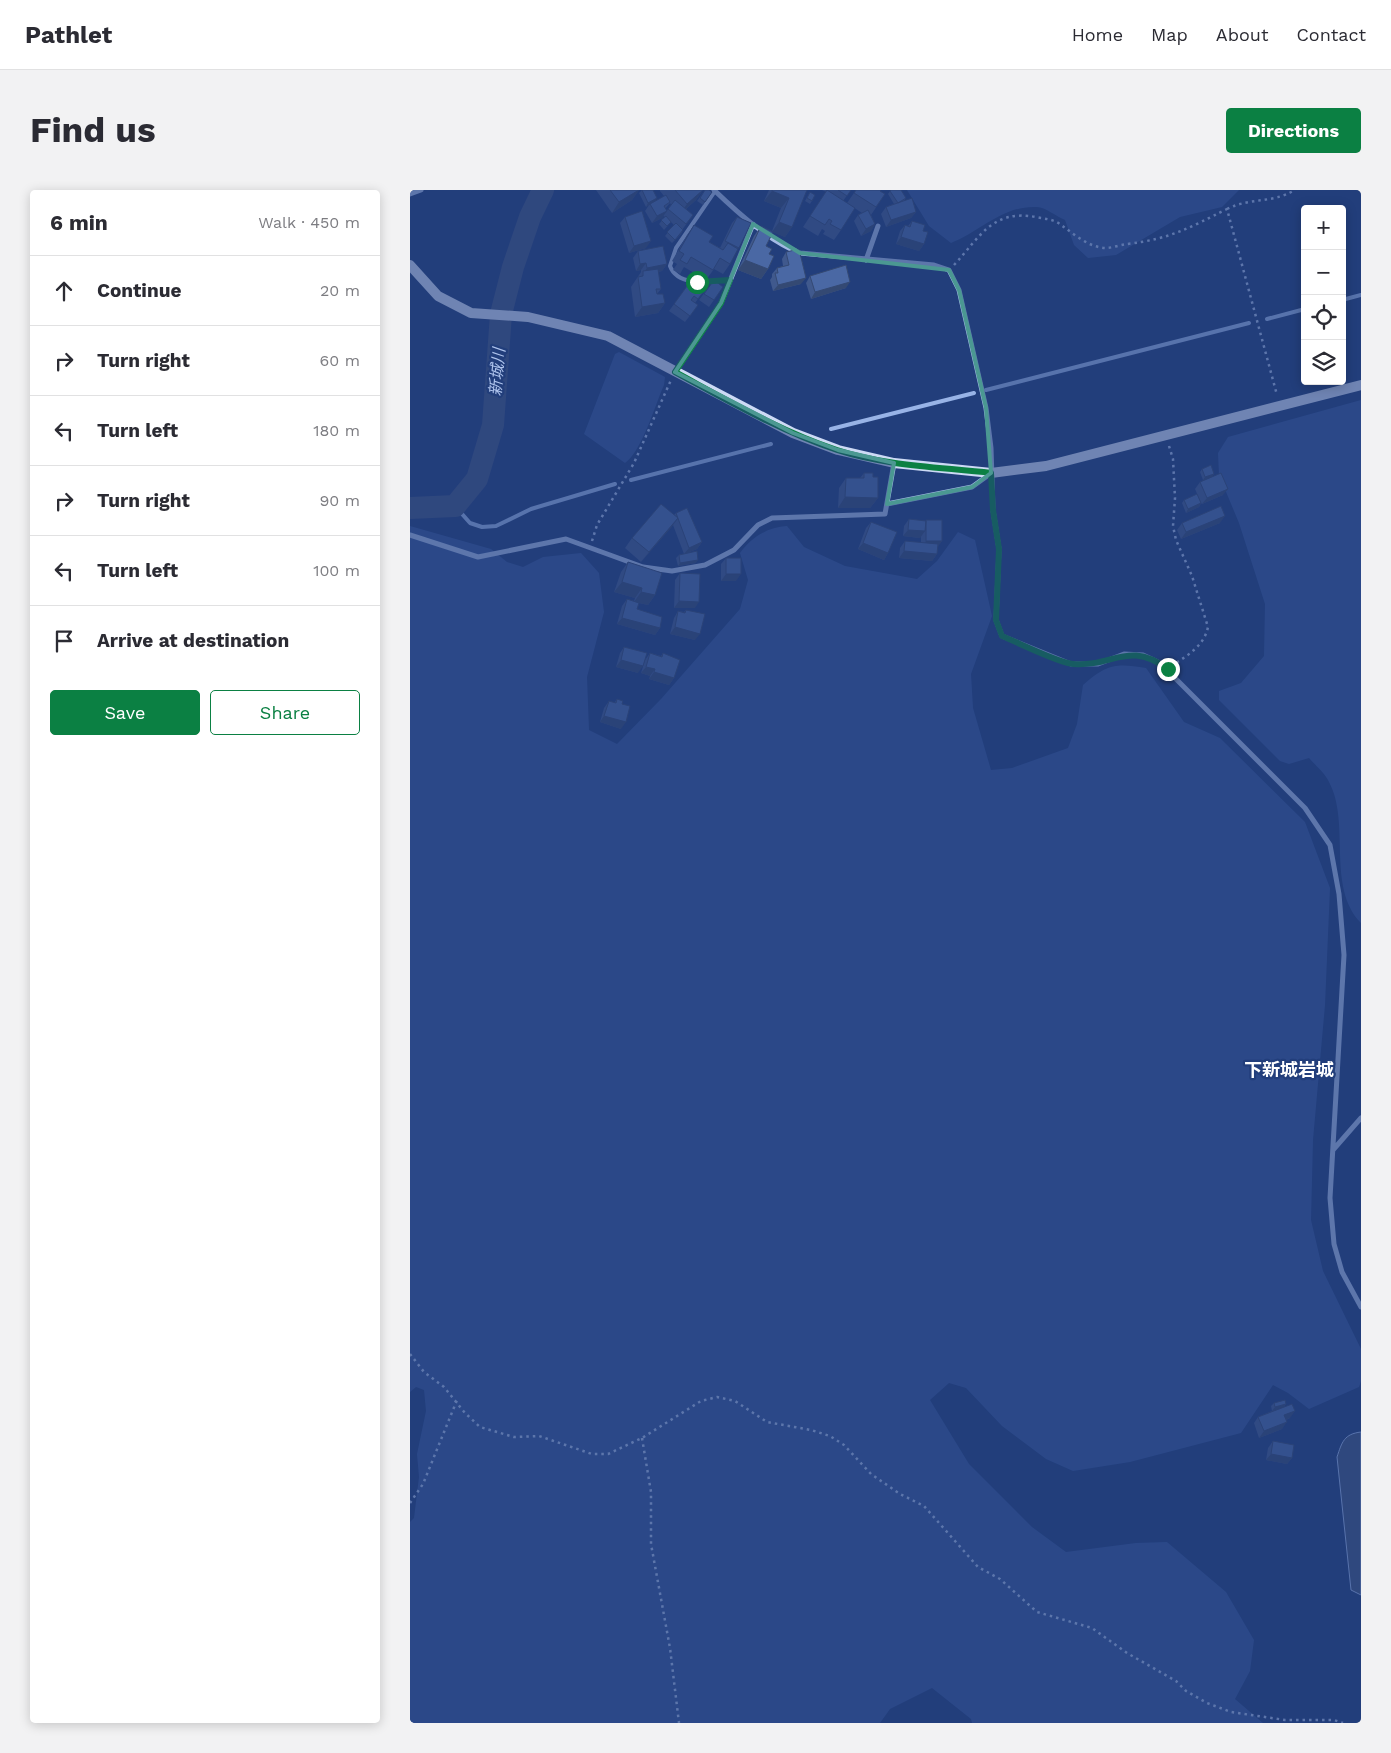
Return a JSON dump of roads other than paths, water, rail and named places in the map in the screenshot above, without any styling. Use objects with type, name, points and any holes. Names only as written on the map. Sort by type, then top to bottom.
[{"type":"street","points":[[410,194],[421,190]]},
{"type":"street","points":[[715,191],[753,224],[785,247],[800,253],[934,265],[949,270],[959,290],[986,408],[993,510],[999,549],[996,620],[1002,636],[1071,664],[1098,664],[1124,654],[1143,655],[1168,669],[1305,808],[1330,844],[1338,894],[1344,955],[1330,1198],[1334,1244],[1342,1272],[1361,1307]]},
{"type":"street","points":[[675,372],[721,303],[753,224]]},
{"type":"street","points":[[866,260],[878,226]]},
{"type":"street","points":[[410,265],[438,296],[471,313],[528,317],[608,336],[793,433],[838,450],[894,463],[991,473],[1046,466],[1361,385]]},
{"type":"street","points":[[410,535],[478,557],[566,539],[643,567],[672,571],[693,568],[734,550],[758,525],[772,518],[885,514],[894,463]]},
{"type":"street","points":[[886,504],[972,486],[991,473]]},
{"type":"street","points":[[1333,1150],[1361,1118]]},
{"type":"lane","points":[[715,191],[676,248],[670,266],[675,274],[697,282],[730,280]]},
{"type":"waterway","name":"新城川","points":[[410,508],[455,506],[477,479],[493,425],[501,314],[513,267],[530,217],[543,190]]},
{"type":"waterway","points":[[1346,299],[1361,295]]},
{"type":"waterway","points":[[1267,319],[1301,310]]},
{"type":"waterway","points":[[986,390],[1249,323]]},
{"type":"waterway","points":[[831,429],[974,393]]},
{"type":"waterway","points":[[631,480],[771,444]]},
{"type":"waterway","points":[[455,506],[470,523],[482,527],[496,526],[531,509],[615,484]]},
{"type":"district","name":"下新城岩城","points":[[1289,1069]]}]
